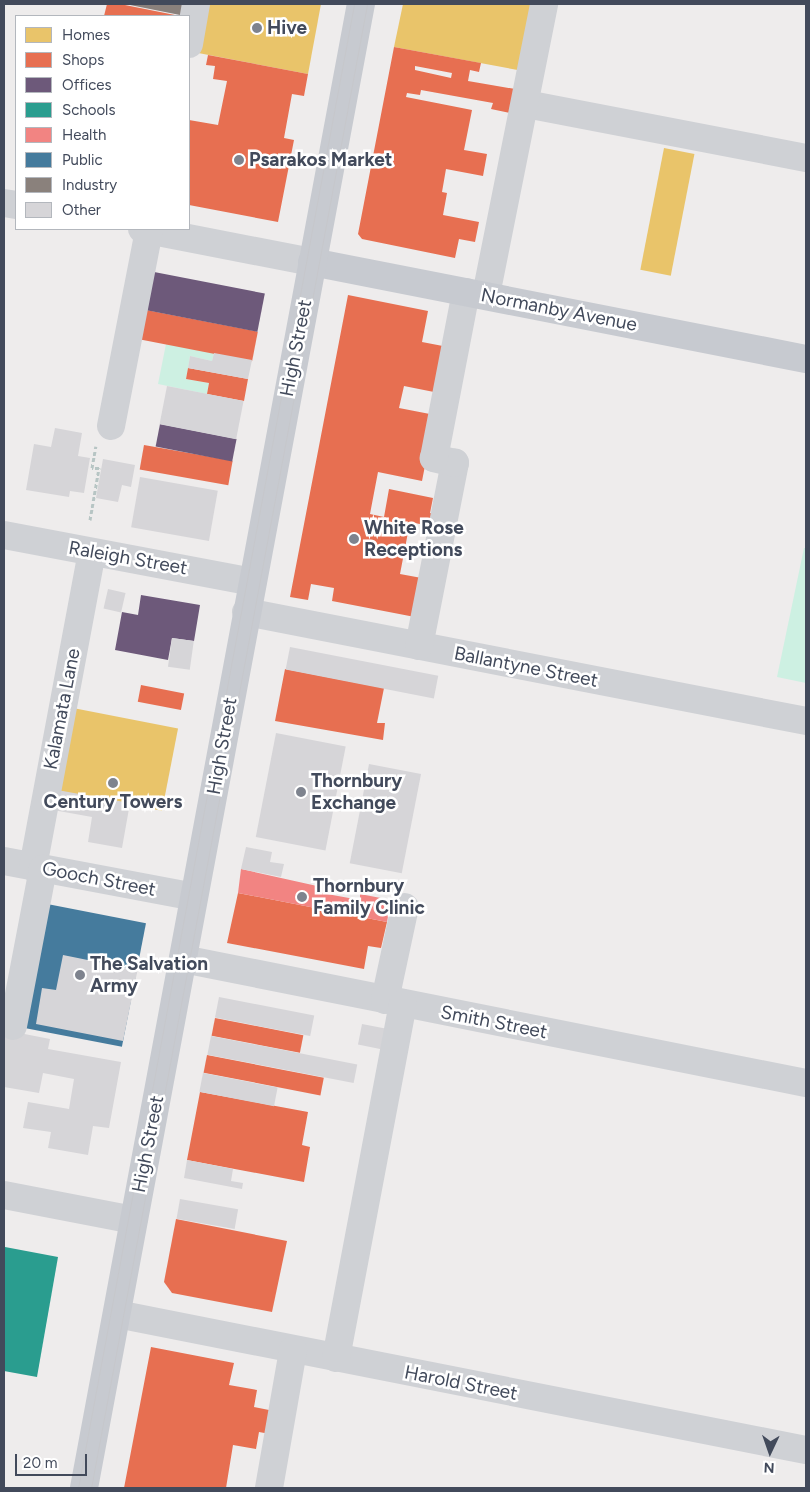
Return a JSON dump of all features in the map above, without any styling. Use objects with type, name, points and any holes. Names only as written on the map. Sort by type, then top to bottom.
[{"type":"main road","name":"High Street","points":[[84,1488],[361,4]]},
{"type":"main road","name":"Normanby Avenue","points":[[312,262],[806,359]]},
{"type":"street","points":[[190,38],[196,4]]},
{"type":"street","points":[[419,646],[455,463],[434,458],[526,104],[544,4]]},
{"type":"street","points":[[526,104],[806,158]]},
{"type":"street","points":[[112,426],[150,230],[312,262]]},
{"type":"street","name":"Raleigh Street","points":[[4,535],[252,582]]},
{"type":"street","name":"Kalamata Lane","points":[[13,1026],[92,552]]},
{"type":"street","name":"Ballantyne Street","points":[[246,612],[806,722]]},
{"type":"street","name":"Gooch Street","points":[[4,861],[194,897]]},
{"type":"street","points":[[336,1358],[394,1002],[405,907]]},
{"type":"street","name":"Smith Street","points":[[182,959],[806,1083]]},
{"type":"street","points":[[4,1195],[134,1220]]},
{"type":"street","name":"Harold Street","points":[[116,1314],[806,1450]]},
{"type":"street","points":[[269,1488],[293,1350]]},
{"type":"path","points":[[90,520],[99,468],[92,468],[100,425],[112,426]]},
{"type":"green space","points":[[166,344],[214,353],[212,361],[190,356],[186,379],[209,383],[207,394],[158,384]]},
{"type":"green space","points":[[804,548],[806,548],[806,683],[777,677]]},
{"type":"building: Homes","name":"Hive","points":[[202,4],[321,4],[308,74],[193,52]]},
{"type":"building: Homes","points":[[403,4],[536,4],[523,71],[394,47]]},
{"type":"building: Homes","points":[[664,148],[694,154],[671,276],[640,270]]},
{"type":"building: Homes","points":[[73,708],[178,728],[162,811],[57,790]]},
{"type":"building: Shops","points":[[107,4],[120,4],[175,15],[104,15]]},
{"type":"building: Shops","points":[[394,47],[481,63],[479,72],[470,70],[468,81],[521,90],[515,114],[491,109],[493,103],[421,90],[420,95],[407,93],[406,97],[472,110],[464,150],[487,154],[483,176],[446,169],[442,192],[447,193],[443,215],[479,222],[475,242],[459,239],[455,258],[362,239],[358,234]],"holes":[[[415,66],[452,73],[451,78],[415,70]]]},
{"type":"building: Shops","points":[[208,55],[308,74],[304,96],[292,94],[284,138],[294,140],[278,222],[190,205],[190,120],[218,125],[227,81],[213,79],[215,66],[206,65]]},
{"type":"building: Shops","points":[[348,295],[428,311],[422,342],[448,347],[439,393],[404,386],[399,408],[435,415],[422,481],[378,472],[370,514],[384,517],[389,489],[433,498],[430,513],[441,515],[439,528],[410,522],[400,574],[427,579],[420,618],[332,601],[334,588],[311,584],[308,600],[290,597]]},
{"type":"building: Shops","points":[[141,309],[258,332],[252,361],[135,338]]},
{"type":"building: Shops","points":[[188,368],[248,379],[244,401],[207,394],[209,383],[186,379]]},
{"type":"building: Shops","points":[[144,445],[233,461],[228,485],[140,470]]},
{"type":"building: Shops","points":[[285,669],[384,688],[377,723],[385,723],[383,740],[275,721]]},
{"type":"building: Shops","points":[[141,685],[184,693],[181,710],[138,702]]},
{"type":"building: Shops","points":[[238,893],[387,922],[381,948],[368,946],[364,969],[227,943]]},
{"type":"building: Shops","points":[[215,1018],[303,1035],[300,1053],[212,1036]]},
{"type":"building: Shops","points":[[207,1055],[324,1078],[320,1095],[204,1073]]},
{"type":"building: Shops","points":[[200,1092],[308,1112],[302,1145],[310,1147],[304,1182],[187,1160]]},
{"type":"building: Shops","points":[[176,1219],[287,1241],[272,1312],[172,1293],[164,1282]]},
{"type":"building: Shops","points":[[151,1347],[234,1363],[229,1385],[257,1390],[254,1407],[274,1411],[270,1434],[259,1432],[256,1449],[233,1445],[226,1488],[124,1488]]},
{"type":"building: Offices","points":[[149,271],[265,294],[257,332],[142,309]]},
{"type":"building: Offices","points":[[160,424],[237,439],[232,461],[156,447]]},
{"type":"building: Offices","points":[[141,595],[200,605],[194,641],[172,638],[168,660],[115,650],[122,612],[138,615]]},
{"type":"building: Schools","points":[[5,1247],[58,1257],[37,1377],[4,1371]]},
{"type":"building: Health","name":"Thornbury Family Clinic","points":[[241,869],[317,886],[316,892],[360,900],[360,894],[391,900],[387,922],[238,893]]},
{"type":"building: Public","name":"The Salvation Army","points":[[37,902],[146,923],[122,1047],[13,1026]]},
{"type":"building: Industry","points":[[125,4],[192,4],[186,15]]},
{"type":"building: Other","points":[[214,353],[252,360],[248,379],[188,368],[190,356],[212,361]]},
{"type":"building: Other","points":[[167,386],[244,401],[236,439],[160,424]]},
{"type":"building: Other","points":[[55,428],[82,433],[78,456],[90,458],[84,493],[70,491],[69,497],[26,490],[34,444],[51,447]]},
{"type":"building: Other","points":[[103,459],[135,465],[131,487],[122,485],[118,502],[96,498]]},
{"type":"building: Other","points":[[140,477],[218,491],[209,541],[131,527]]},
{"type":"building: Other","points":[[108,589],[126,593],[121,613],[104,608]]},
{"type":"building: Other","points":[[172,638],[194,641],[190,670],[168,667]]},
{"type":"building: Other","points":[[290,647],[438,676],[434,698],[286,670]]},
{"type":"building: Other","name":"Thornbury Exchange","points":[[276,733],[346,747],[325,851],[256,837]]},
{"type":"building: Other","points":[[369,764],[421,774],[402,873],[350,863]]},
{"type":"building: Other","points":[[57,790],[130,803],[122,848],[88,842],[92,817],[53,810]]},
{"type":"building: Other","points":[[246,847],[272,852],[270,862],[284,864],[281,877],[241,869]]},
{"type":"building: Other","points":[[63,955],[132,969],[133,962],[139,963],[123,1041],[36,1024],[42,988],[56,990]]},
{"type":"building: Other","points":[[219,997],[314,1016],[310,1036],[215,1018]]},
{"type":"building: Other","points":[[362,1024],[387,1029],[383,1049],[358,1045]]},
{"type":"building: Other","points":[[4,1030],[50,1039],[48,1049],[121,1062],[109,1128],[93,1126],[88,1155],[48,1148],[51,1132],[23,1128],[28,1102],[69,1109],[74,1079],[43,1073],[39,1093],[4,1087]]},
{"type":"building: Other","points":[[211,1036],[357,1064],[354,1083],[207,1055]]},
{"type":"building: Other","points":[[203,1073],[278,1088],[274,1106],[199,1092]]},
{"type":"building: Other","points":[[187,1160],[233,1169],[231,1181],[243,1183],[242,1189],[184,1178]]},
{"type":"building: Other","points":[[180,1199],[238,1209],[235,1229],[177,1219]]},
{"type":"tram line","points":[[78,1488],[354,4]]},
{"type":"tram line","points":[[91,1488],[367,4]]},
{"type":"place","name":"Hive","points":[[257,28]]},
{"type":"place","name":"Psarakos Market","points":[[239,160]]},
{"type":"place","name":"White Rose Receptions","points":[[354,539]]},
{"type":"place","name":"Century Towers","points":[[113,783]]},
{"type":"place","name":"Thornbury Exchange","points":[[301,792]]},
{"type":"place","name":"Thornbury Family Clinic","points":[[302,897]]},
{"type":"place","name":"The Salvation Army","points":[[80,975]]}]
